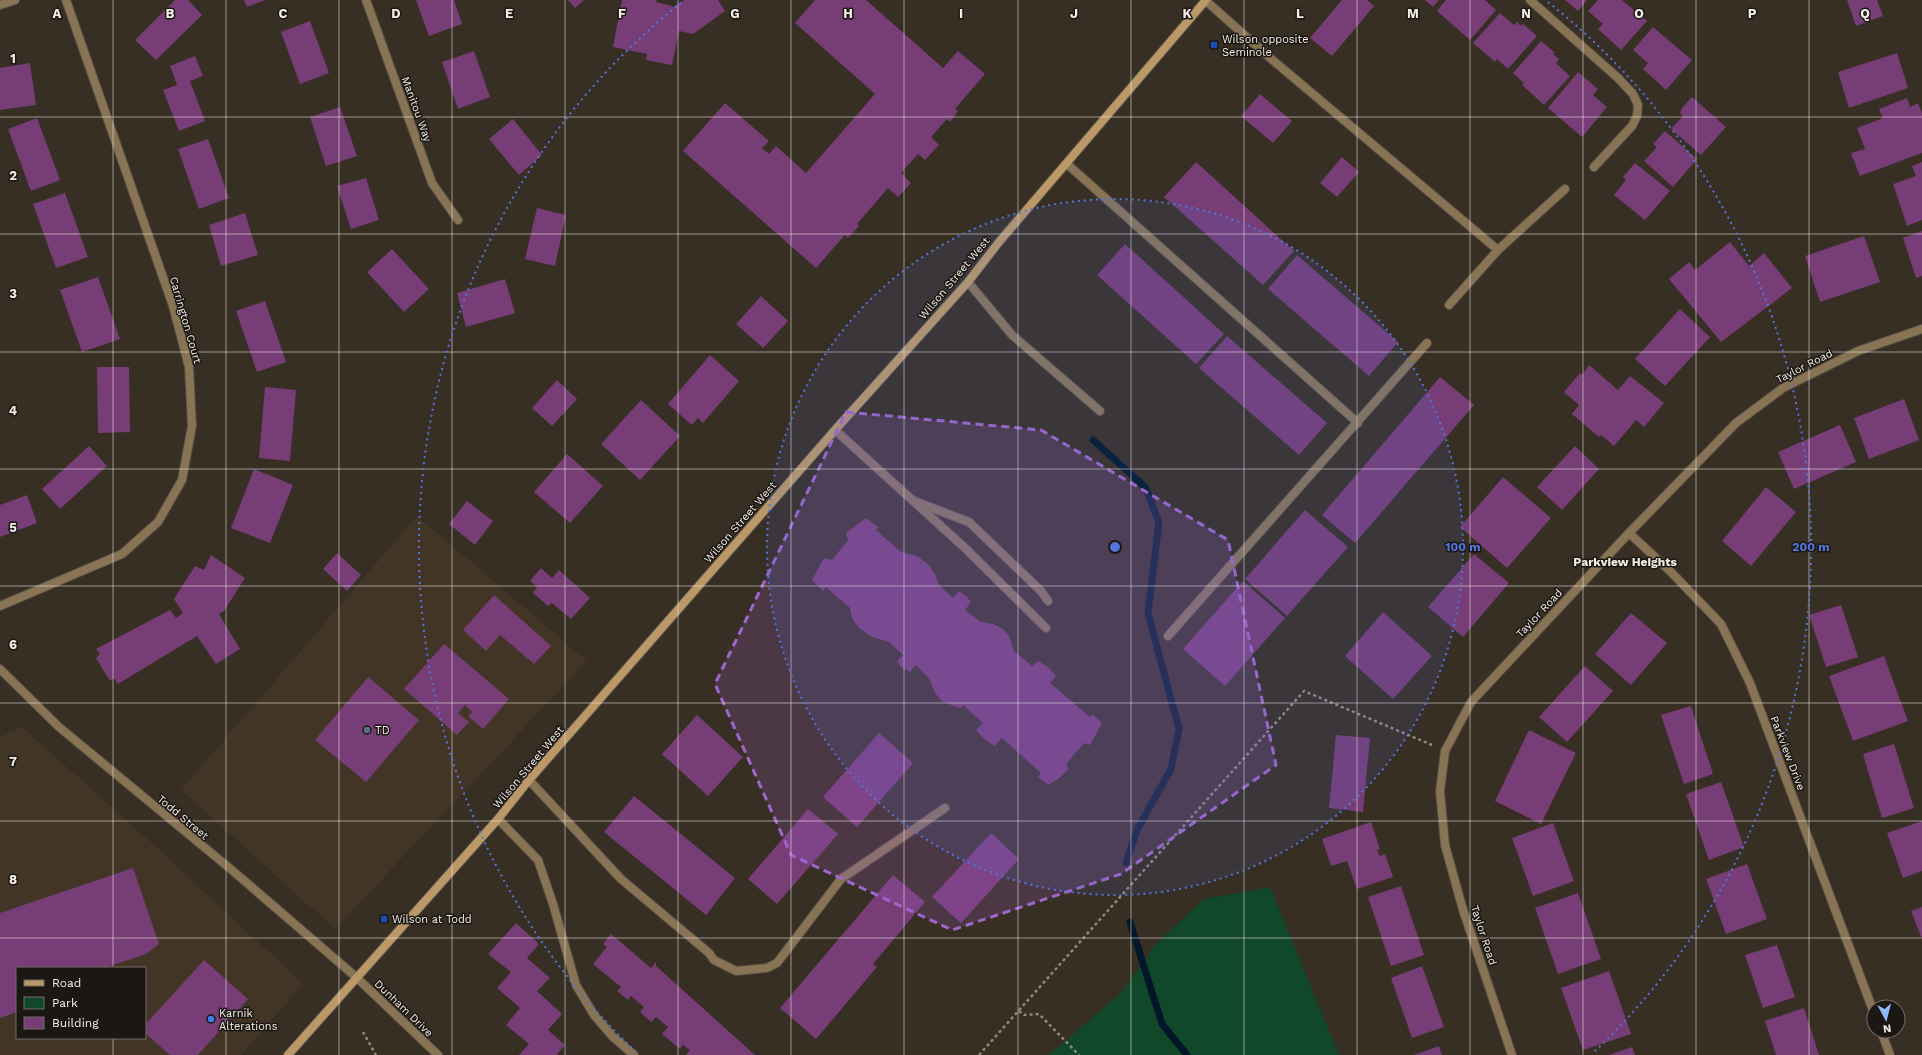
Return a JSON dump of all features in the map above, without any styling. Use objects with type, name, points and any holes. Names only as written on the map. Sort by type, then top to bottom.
[{"type":"main road","name":"Wilson Street West","points":[[288,1055],[498,819],[529,780],[835,430],[968,282],[999,242],[1206,0]]},
{"type":"street","points":[[0,5],[15,0]]},
{"type":"street","name":"Carrington Court","points":[[0,606],[122,554],[158,522],[182,480],[192,426],[189,367],[173,306],[66,0]]},
{"type":"street","name":"Manitou Way","points":[[366,0],[432,183],[458,220]]},
{"type":"street","points":[[1206,0],[1269,57],[1498,250]]},
{"type":"street","points":[[1530,0],[1618,78],[1633,94],[1638,105],[1638,116],[1632,126],[1594,167]]},
{"type":"street","points":[[1067,164],[1358,423]]},
{"type":"street","points":[[1449,305],[1498,250],[1565,189]]},
{"type":"street","points":[[968,282],[1012,335],[1100,411]]},
{"type":"street","name":"Taylor Road","points":[[1512,1055],[1463,910],[1445,845],[1440,791],[1445,750],[1472,702],[1629,533],[1736,423],[1783,388],[1858,351],[1922,329]]},
{"type":"street","points":[[1168,636],[1358,423],[1427,343]]},
{"type":"street","points":[[835,430],[964,548],[1046,628]]},
{"type":"street","points":[[910,499],[969,522],[1041,591],[1048,601]]},
{"type":"street","name":"Parkview Drive","points":[[1629,533],[1670,571],[1721,624],[1750,684],[1868,999]]},
{"type":"street","name":"Todd Street","points":[[0,669],[59,727],[233,871],[356,977]]},
{"type":"street","points":[[529,780],[620,879],[709,953],[714,960],[736,971],[767,968],[777,963],[841,879],[945,808]]},
{"type":"street","points":[[498,819],[538,860],[553,904],[576,985],[594,1015],[613,1037],[634,1055]]},
{"type":"street","name":"Dunham Drive","points":[[356,977],[438,1055]]},
{"type":"street","points":[[1884,1039],[1890,1055]]},
{"type":"path","points":[[979,1055],[1304,691],[1445,750]]},
{"type":"path","points":[[1018,1011],[1024,1015],[1039,1014],[1079,1055]]},
{"type":"path","points":[[363,1032],[376,1055]]},
{"type":"highlighted area","points":[[846,412],[1041,430],[1228,540],[1276,765],[1121,874],[952,930],[791,855],[715,684]]},
{"type":"shaded area","points":[[417,516],[587,661],[335,929],[181,790]]},
{"type":"shaded area","points":[[22,727],[142,834],[303,984],[241,1055],[0,1055],[0,736]]},
{"type":"green space","points":[[1270,887],[1339,1055],[1049,1055],[1122,992],[1155,945],[1204,899]]},
{"type":"building","points":[[175,0],[188,0],[202,15],[156,60],[135,40]]},
{"type":"building","points":[[244,0],[265,0],[247,7]]},
{"type":"building","points":[[416,0],[454,0],[462,24],[429,36]]},
{"type":"building","points":[[568,0],[584,0],[575,8]]},
{"type":"building","points":[[622,0],[657,0],[656,2],[672,6],[671,8],[684,0],[718,0],[725,11],[693,34],[679,31],[672,65],[646,60],[647,54],[613,47]]},
{"type":"building","points":[[815,0],[866,0],[943,68],[958,51],[985,74],[955,109],[958,111],[950,122],[947,119],[931,137],[939,145],[925,160],[918,154],[901,173],[911,183],[898,197],[888,188],[857,224],[859,226],[848,238],[845,235],[816,268],[683,151],[725,103],[769,141],[762,148],[769,154],[776,146],[806,173],[875,94],[795,23]]},
{"type":"building","points":[[1342,0],[1367,0],[1374,6],[1332,56],[1310,38]]},
{"type":"building","points":[[1425,0],[1439,0],[1433,7]]},
{"type":"building","points":[[1446,0],[1485,0],[1496,10],[1470,40],[1437,11]]},
{"type":"building","points":[[1565,0],[1587,0],[1578,11]]},
{"type":"building","points":[[1598,0],[1622,0],[1647,21],[1621,50],[1598,29],[1603,24],[1588,11]]},
{"type":"building","points":[[1847,0],[1877,0],[1883,16],[1856,26]]},
{"type":"building","points":[[1500,13],[1514,25],[1517,22],[1521,26],[1523,24],[1537,36],[1508,69],[1497,59],[1495,62],[1473,43]]},
{"type":"building","points":[[310,21],[329,73],[300,84],[281,32]]},
{"type":"building","points":[[1653,27],[1692,60],[1666,90],[1643,69],[1648,63],[1633,50]]},
{"type":"building","points":[[1541,41],[1555,53],[1553,54],[1559,59],[1556,63],[1570,76],[1544,105],[1522,85],[1524,83],[1513,73]]},
{"type":"building","points":[[474,51],[490,97],[458,109],[442,62]]},
{"type":"building","points":[[1897,53],[1908,88],[1849,108],[1838,72]]},
{"type":"building","points":[[195,56],[203,76],[190,81],[205,121],[179,131],[163,90],[177,85],[170,66]]},
{"type":"building","points":[[30,63],[36,105],[0,110],[0,68]]},
{"type":"building","points":[[1578,72],[1598,89],[1593,95],[1607,107],[1582,137],[1548,108]]},
{"type":"building","points":[[1260,94],[1292,121],[1273,143],[1241,116]]},
{"type":"building","points":[[1692,97],[1726,127],[1701,155],[1671,129],[1683,116],[1680,113],[1682,108]]},
{"type":"building","points":[[1907,98],[1910,107],[1918,103],[1922,113],[1922,153],[1860,176],[1851,153],[1865,149],[1857,128],[1883,118],[1879,109]]},
{"type":"building","points":[[340,107],[357,156],[326,166],[310,117]]},
{"type":"building","points":[[37,118],[60,180],[31,191],[8,129]]},
{"type":"building","points":[[513,119],[542,155],[519,175],[489,139]]},
{"type":"building","points":[[1665,131],[1697,159],[1673,187],[1644,161],[1657,147],[1653,144]]},
{"type":"building","points":[[208,139],[229,198],[199,209],[178,149]]},
{"type":"building","points":[[1342,157],[1359,172],[1337,197],[1320,183]]},
{"type":"building","points":[[1196,162],[1294,251],[1263,285],[1164,197]]},
{"type":"building","points":[[1922,162],[1922,220],[1907,226],[1893,184],[1916,176],[1912,166]]},
{"type":"building","points":[[1635,163],[1670,191],[1645,220],[1614,195],[1626,180],[1623,177]]},
{"type":"building","points":[[366,178],[379,220],[351,229],[337,186]]},
{"type":"building","points":[[65,193],[88,257],[56,268],[33,204]]},
{"type":"building","points":[[537,208],[566,215],[555,266],[525,259]]},
{"type":"building","points":[[245,213],[258,255],[221,266],[209,225]]},
{"type":"building","points":[[1922,231],[1922,276],[1916,278],[1903,238]]},
{"type":"building","points":[[1864,236],[1880,282],[1820,302],[1805,256]]},
{"type":"building","points":[[1730,242],[1749,266],[1764,253],[1792,288],[1721,342],[1669,279],[1689,262],[1695,270]]},
{"type":"building","points":[[1125,244],[1224,334],[1196,364],[1097,275]]},
{"type":"building","points":[[392,249],[429,289],[404,312],[367,272]]},
{"type":"building","points":[[1297,255],[1398,342],[1369,376],[1268,289]]},
{"type":"building","points":[[98,277],[120,339],[82,352],[60,290]]},
{"type":"building","points":[[505,279],[515,313],[466,327],[457,293]]},
{"type":"building","points":[[761,296],[788,321],[763,348],[736,324]]},
{"type":"building","points":[[265,301],[286,362],[257,372],[236,311]]},
{"type":"building","points":[[1680,309],[1710,337],[1665,386],[1635,359]]},
{"type":"building","points":[[1227,336],[1327,423],[1299,455],[1199,368]]},
{"type":"building","points":[[710,355],[739,381],[703,423],[698,418],[692,425],[668,404]]},
{"type":"building","points":[[1589,365],[1618,390],[1630,376],[1664,403],[1644,427],[1636,420],[1614,446],[1601,435],[1599,437],[1572,414],[1579,405],[1564,392],[1580,373],[1582,375]]},
{"type":"building","points":[[97,367],[129,367],[130,432],[98,433]]},
{"type":"building","points":[[1440,377],[1474,405],[1355,543],[1322,515]]},
{"type":"building","points":[[557,380],[577,399],[552,426],[532,408]]},
{"type":"building","points":[[265,387],[296,390],[290,461],[259,458]]},
{"type":"building","points":[[1904,399],[1919,440],[1869,459],[1854,418]]},
{"type":"building","points":[[641,400],[680,436],[640,480],[601,444]]},
{"type":"building","points":[[1840,425],[1856,462],[1794,489],[1778,452]]},
{"type":"building","points":[[89,446],[107,466],[60,509],[42,489]]},
{"type":"building","points":[[1575,446],[1599,469],[1562,510],[1537,487]]},
{"type":"building","points":[[567,454],[603,486],[570,523],[534,492]]},
{"type":"building","points":[[254,469],[293,485],[270,543],[231,528]]},
{"type":"building","points":[[1503,477],[1551,518],[1507,568],[1460,527]]},
{"type":"building","points":[[1766,487],[1796,512],[1751,566],[1722,541]]},
{"type":"building","points":[[27,495],[37,523],[0,537],[0,505]]},
{"type":"building","points":[[467,501],[493,521],[475,545],[449,524]]},
{"type":"building","points":[[1305,510],[1348,547],[1287,616],[1245,579]]},
{"type":"building","points":[[866,518],[878,527],[876,530],[901,552],[917,556],[928,564],[935,574],[939,585],[953,598],[959,591],[967,597],[971,602],[965,610],[981,622],[993,624],[1003,629],[1009,636],[1014,651],[1032,666],[1038,661],[1048,667],[1056,676],[1050,683],[1090,717],[1092,714],[1102,723],[1090,745],[1084,743],[1066,764],[1069,769],[1058,779],[1048,785],[1038,777],[1041,773],[1002,738],[995,746],[984,739],[976,730],[983,723],[963,705],[960,708],[943,702],[935,693],[929,678],[916,665],[910,672],[901,667],[897,661],[903,655],[889,642],[872,637],[859,628],[852,618],[850,608],[826,587],[823,591],[812,580],[824,558],[832,560],[848,540],[846,533]]},
{"type":"building","points":[[337,553],[361,575],[347,591],[323,569]]},
{"type":"building","points":[[1474,554],[1509,583],[1463,637],[1428,607]]},
{"type":"building","points":[[211,555],[245,578],[224,611],[219,614],[240,649],[216,664],[197,636],[118,684],[114,678],[110,681],[96,658],[100,654],[96,649],[170,610],[176,618],[183,613],[174,599],[195,566],[204,570]]},
{"type":"building","points":[[541,568],[552,578],[559,570],[590,598],[571,619],[552,603],[548,606],[533,593],[537,587],[530,581]]},
{"type":"building","points":[[1243,581],[1285,618],[1225,686],[1183,649]]},
{"type":"building","points":[[494,595],[551,646],[534,664],[500,635],[486,651],[463,630]]},
{"type":"building","points":[[1841,605],[1858,657],[1826,667],[1809,615]]},
{"type":"building","points":[[1383,612],[1432,656],[1393,699],[1345,656]]},
{"type":"building","points":[[1631,613],[1667,643],[1631,685],[1595,654]]},
{"type":"building","points":[[444,644],[509,699],[483,729],[468,716],[472,712],[465,705],[458,713],[469,722],[457,735],[404,689]]},
{"type":"building","points":[[1884,656],[1908,721],[1853,741],[1829,676]]},
{"type":"building","points":[[1585,666],[1613,691],[1567,742],[1539,717]]},
{"type":"building","name":"TD","points":[[368,677],[419,720],[366,782],[315,740]]},
{"type":"building","points":[[1691,706],[1713,774],[1684,784],[1661,715]]},
{"type":"building","points":[[697,715],[743,757],[708,796],[662,754]]},
{"type":"building","points":[[1529,730],[1576,753],[1541,824],[1495,801]]},
{"type":"building","points":[[879,733],[913,763],[857,827],[823,797]]},
{"type":"building","points":[[1336,735],[1370,738],[1363,812],[1329,808]]},
{"type":"building","points":[[1894,744],[1914,808],[1882,818],[1863,754]]},
{"type":"building","points":[[1721,782],[1744,847],[1709,860],[1686,794]]},
{"type":"building","points":[[634,796],[735,878],[706,915],[604,832]]},
{"type":"building","points":[[808,809],[838,834],[777,904],[748,879]]},
{"type":"building","points":[[1922,821],[1922,871],[1903,878],[1887,833]]},
{"type":"building","points":[[1371,822],[1380,849],[1377,850],[1380,856],[1385,854],[1393,877],[1357,889],[1347,861],[1331,866],[1322,839]]},
{"type":"building","points":[[1553,823],[1574,881],[1533,896],[1512,838]]},
{"type":"building","points":[[991,833],[1019,859],[961,923],[932,897]]},
{"type":"building","points":[[1747,864],[1767,919],[1726,934],[1706,879]]},
{"type":"building","points":[[133,868],[159,944],[146,954],[107,967],[16,967],[16,1012],[0,1018],[0,913]]},
{"type":"building","points":[[893,875],[925,902],[873,964],[877,967],[816,1039],[780,1008]]},
{"type":"building","points":[[1401,886],[1424,955],[1391,966],[1368,897]]},
{"type":"building","points":[[1578,893],[1601,959],[1558,974],[1535,908]]},
{"type":"building","points":[[1922,907],[1922,939],[1911,911]]},
{"type":"building","points":[[516,923],[539,944],[527,958],[550,978],[537,991],[562,1014],[548,1030],[565,1045],[557,1054],[559,1055],[519,1055],[529,1044],[506,1025],[520,1008],[497,988],[511,972],[488,954]]},
{"type":"building","points":[[611,934],[651,968],[656,962],[656,966],[755,1055],[686,1055],[690,1050],[683,1045],[680,1049],[662,1034],[668,1027],[656,1017],[651,1022],[640,1012],[644,1007],[631,996],[628,1000],[617,991],[621,987],[593,964],[607,947],[603,944]]},
{"type":"building","points":[[1777,945],[1795,997],[1763,1008],[1745,955]]},
{"type":"building","points":[[204,960],[248,999],[198,1055],[170,1055],[146,1034],[146,1024]]},
{"type":"building","points":[[1422,966],[1444,1027],[1412,1038],[1391,978]]},
{"type":"building","points":[[1609,971],[1631,1034],[1583,1050],[1561,988]]},
{"type":"building","points":[[1804,1008],[1819,1055],[1776,1055],[1765,1021]]},
{"type":"building","points":[[1439,1046],[1442,1055],[1414,1055]]},
{"type":"building","points":[[1632,1047],[1635,1055],[1609,1055]]},
{"type":"waterway","points":[[1093,440],[1145,487],[1159,522],[1148,613],[1179,729],[1171,769],[1137,830],[1126,863]]},
{"type":"waterway","points":[[1130,922],[1162,1024],[1187,1055]]},
{"type":"place","name":"Wilson opposite Seminole","points":[[1214,45]]},
{"type":"place","name":"TD","points":[[367,730]]},
{"type":"place","name":"Wilson at Todd","points":[[384,919]]},
{"type":"place","name":"Karnik Alterations","points":[[211,1019]]},
{"type":"district","name":"Parkview Heights","points":[[1625,562]]}]
